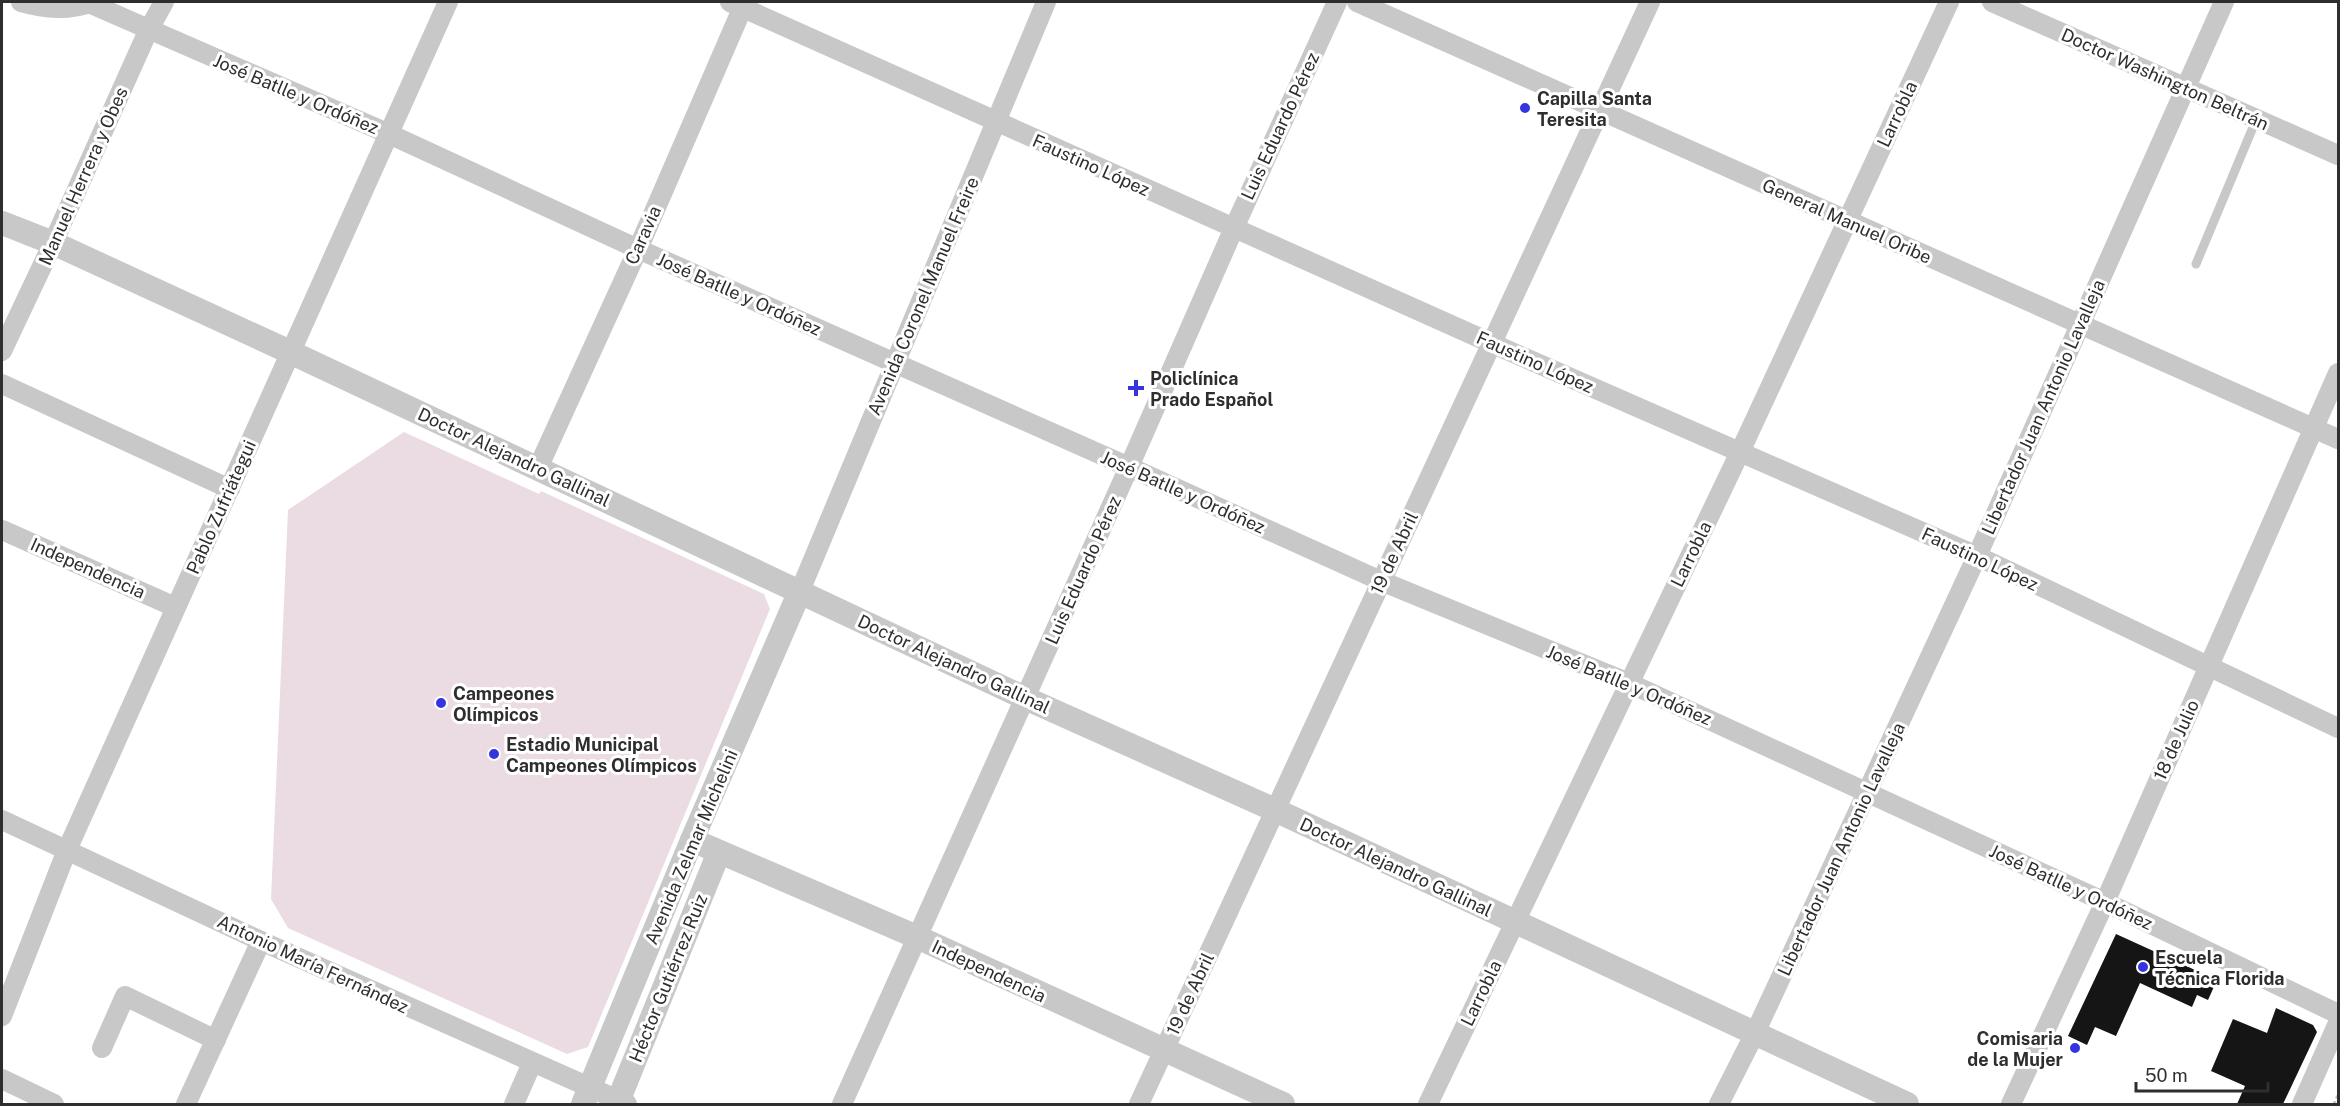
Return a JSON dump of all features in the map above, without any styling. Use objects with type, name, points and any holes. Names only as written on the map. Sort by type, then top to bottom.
[{"type":"street","name":"José Batlle y Ordóñez","points":[[21,2],[38,7],[63,9],[91,2],[148,31],[387,133],[638,249],[1381,581],[1629,683],[2105,902],[2338,1014]]},
{"type":"street","name":"Manuel Herrera y Obes","points":[[2,351],[148,31],[164,2]]},
{"type":"street","name":"Pablo Zufriátegui","points":[[2,1016],[67,850],[387,133],[448,2]]},
{"type":"street","name":"Avenida Coronel Manuel Freire","points":[[800,591],[1046,2]]},
{"type":"street","name":"Luis Eduardo Pérez","points":[[842,1104],[1129,467],[1233,228],[1337,2]]},
{"type":"street","name":"General Manuel Oribe","points":[[1357,2],[2338,439]]},
{"type":"street","name":"19 de Abril","points":[[1139,1104],[1650,2]]},
{"type":"street","name":"Larrobla","points":[[1428,1104],[1740,452],[1949,2]]},
{"type":"street","name":"Doctor Washington Beltrán","points":[[1992,2],[2338,155]]},
{"type":"street","name":"Libertador Juan Antonio Lavalleja","points":[[1719,1104],[1755,1033],[1977,556],[2224,2]]},
{"type":"street","name":"Faustino López","points":[[739,3],[1233,228],[1977,556],[2338,728]]},
{"type":"street","name":"Caravia","points":[[538,468],[638,249],[739,3]]},
{"type":"street","name":"Doctor Alejandro Gallinal","points":[[2,223],[53,243],[290,352],[1025,698],[1275,810],[1907,1104]]},
{"type":"street","name":"18 de Julio","points":[[2011,1104],[2105,902],[2338,373]]},
{"type":"street","points":[[2,384],[230,489]]},
{"type":"street","name":"Independencia","points":[[2,530],[175,607]]},
{"type":"street","name":"Avenida Zelmar Michelini","points":[[587,1096],[692,840],[800,591]]},
{"type":"street","name":"Antonio María Fernández","points":[[2,820],[261,941],[532,1063],[587,1096],[621,1103]]},
{"type":"street","name":"Independencia","points":[[692,840],[917,938],[1283,1104]]},
{"type":"street","name":"Héctor Gutiérrez Ruiz","points":[[621,1103],[719,852]]},
{"type":"street","points":[[186,1104],[261,941]]},
{"type":"street","points":[[102,1048],[125,996],[216,1040]]},
{"type":"street","points":[[2302,1104],[2338,1023]]},
{"type":"street","points":[[514,1104],[532,1063]]},
{"type":"street","points":[[2,1079],[54,1104]]},
{"type":"lane","points":[[2196,264],[2256,120]]},
{"type":"path","points":[[2334,1104],[2338,1095]]},
{"type":"shaded area","name":"Estadio Municipal Campeones Olímpicos","points":[[404,432],[539,494],[541,491],[764,594],[770,609],[588,1047],[567,1054],[288,928],[271,899],[288,510]]},
{"type":"building","points":[[2116,934],[2217,980],[2208,1000],[2197,995],[2192,1007],[2140,983],[2116,1036],[2095,1027],[2087,1045],[2068,1036]]},
{"type":"building","points":[[2276,1008],[2313,1025],[2317,1032],[2283,1104],[2237,1104],[2245,1086],[2211,1071],[2233,1019],[2267,1033]]},
{"type":"place","name":"Capilla Santa Teresita","points":[[1525,108]]},
{"type":"place","name":"Policlínica Prado Español","points":[[1136,388]]},
{"type":"place","name":"Campeones Olímpicos","points":[[441,703]]},
{"type":"place","name":"Estadio Municipal Campeones Olímpicos","points":[[494,754]]},
{"type":"place","name":"Escuela Técnica Florida","points":[[2143,967]]},
{"type":"place","name":"Comisaria de la Mujer","points":[[2075,1048]]}]
